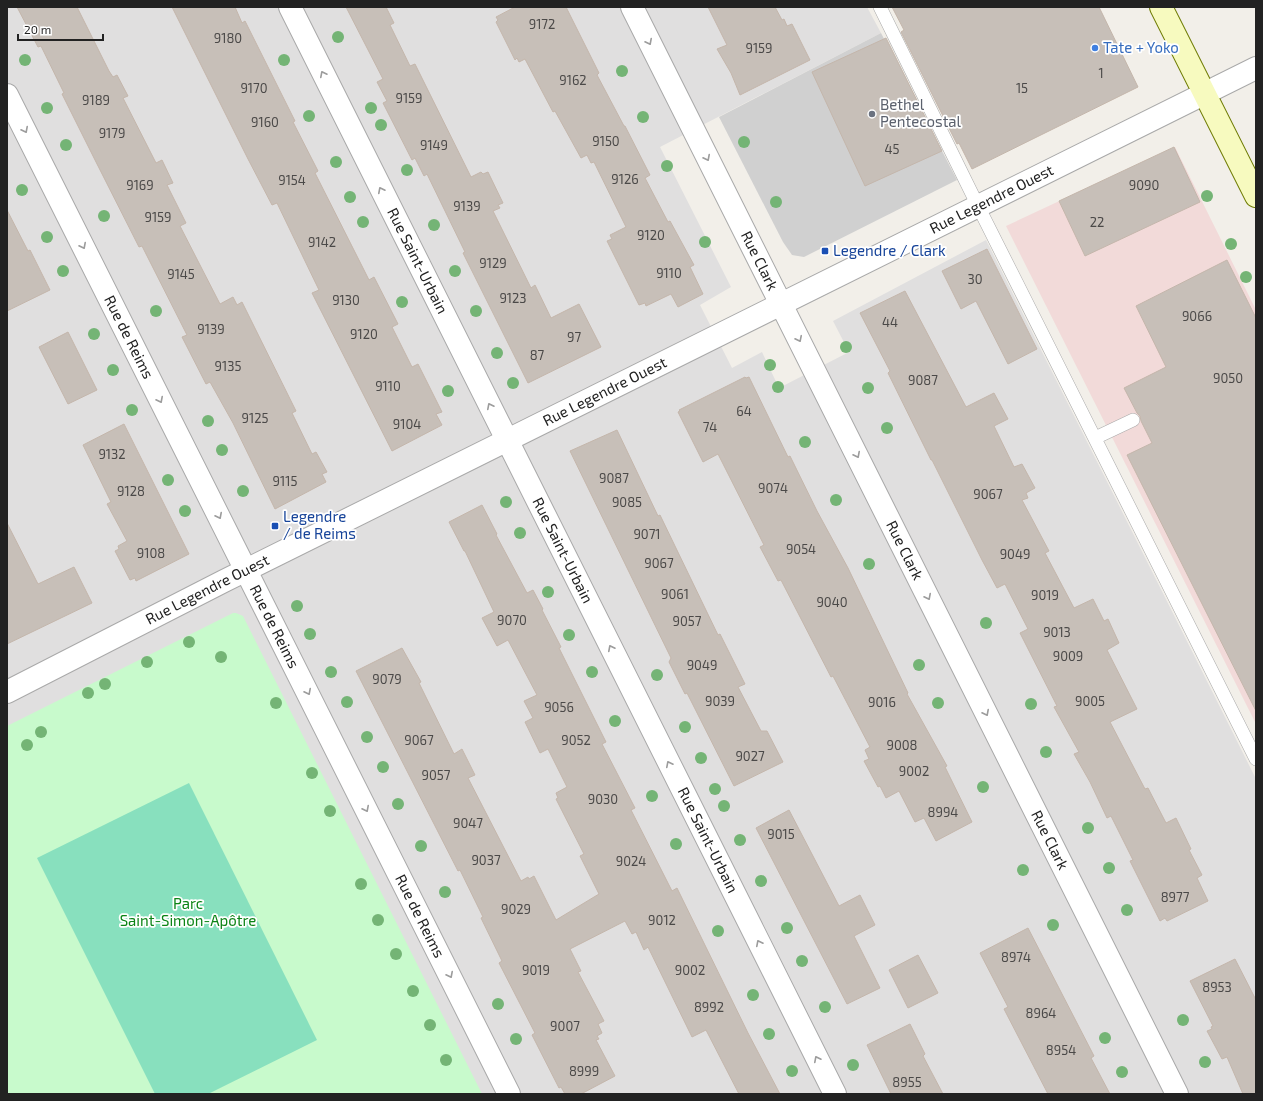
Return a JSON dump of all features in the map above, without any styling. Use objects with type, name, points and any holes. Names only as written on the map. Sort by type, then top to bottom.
[{"type":"main road","points":[[1161,7],[1256,196]]},
{"type":"street","name":"Rue Saint-Urbain","points":[[290,7],[835,1094]]},
{"type":"street","name":"Rue Clark","points":[[632,7],[1177,1094]]},
{"type":"street","name":"Rue Legendre Ouest","points":[[7,692],[246,570],[1256,68]]},
{"type":"street","name":"Rue de Reims","points":[[7,95],[509,1094]]},
{"type":"lane","points":[[880,7],[978,206],[1256,759]]},
{"type":"lane","points":[[1095,438],[1133,420]]},
{"type":"shaded area","points":[[7,7],[867,7],[881,33],[660,147],[731,287],[700,305],[732,368],[762,352],[779,388],[849,352],[833,321],[986,240],[1256,779],[1256,1094],[7,1094]]},
{"type":"shaded area","points":[[881,33],[957,180],[804,257],[792,255],[783,242],[719,117]]},
{"type":"shaded area","points":[[1175,147],[1256,310],[1256,724],[1006,226]]},
{"type":"green space","name":"Parc Saint-Simon-Apôtre","points":[[233,613],[243,616],[482,1094],[7,1094],[7,726]]},
{"type":"green space","points":[[189,783],[317,1040],[208,1094],[155,1094],[37,858]]},
{"type":"building","points":[[17,7],[77,7],[109,71],[113,77],[117,75],[128,96],[123,98],[156,163],[162,160],[173,183],[167,185],[186,223],[180,226],[220,304],[233,297],[237,305],[242,302],[296,411],[292,413],[312,454],[316,452],[327,472],[322,474],[326,482],[275,509],[233,423],[210,382],[206,384],[182,337],[187,335],[142,246],[139,247],[95,160],[62,94],[64,93],[41,46],[38,47]]},
{"type":"building","points":[[172,7],[235,7],[242,23],[245,21],[295,121],[293,122],[318,171],[315,173],[369,280],[374,277],[398,324],[392,327],[412,367],[418,364],[442,412],[436,414],[442,425],[392,451],[312,293],[319,290],[277,203],[272,205]]},
{"type":"building","points":[[346,7],[386,7],[394,23],[390,25],[410,66],[415,64],[471,177],[481,172],[483,174],[488,172],[503,203],[498,205],[500,208],[493,211],[531,288],[535,285],[551,318],[579,304],[601,347],[528,383],[463,253],[465,252],[427,174],[424,176],[415,158],[412,160],[383,103],[387,101],[377,82],[383,79]]},
{"type":"building","points":[[515,7],[566,7],[599,73],[597,75],[650,175],[645,178],[668,222],[670,221],[694,265],[690,267],[703,294],[678,307],[671,294],[646,306],[645,303],[639,305],[607,241],[612,239],[610,235],[626,227],[594,162],[591,163],[587,155],[581,158],[555,111],[553,112],[525,59],[519,62],[517,58],[515,60],[496,22],[498,20],[496,17]]},
{"type":"building","points":[[708,7],[775,7],[782,20],[784,19],[787,26],[792,24],[810,60],[740,95],[731,73],[717,49],[727,45]]},
{"type":"building","points":[[892,7],[1099,7],[1138,87],[972,169],[959,143],[957,144],[901,32],[904,30]]},
{"type":"building","name":"Bethel Pentecostal","points":[[886,38],[942,151],[865,186],[812,72]]},
{"type":"building","points":[[1174,147],[1200,202],[1085,256],[1059,201]]},
{"type":"building","points":[[7,210],[28,251],[30,250],[50,290],[7,311]]},
{"type":"building","points":[[987,249],[1037,349],[1008,364],[976,301],[961,309],[942,271]]},
{"type":"building","points":[[1227,260],[1256,318],[1256,711],[1127,455],[1152,443],[1140,416],[1124,388],[1166,367],[1136,306]]},
{"type":"building","points":[[905,291],[966,407],[994,393],[1008,419],[994,426],[1014,467],[1022,464],[1035,488],[1026,493],[1028,498],[1022,500],[1049,551],[1045,553],[1074,608],[1093,599],[1104,621],[1108,619],[1119,643],[1107,650],[1137,709],[1110,722],[1145,789],[1148,788],[1166,823],[1176,818],[1191,849],[1189,850],[1202,875],[1197,878],[1208,901],[1167,921],[1165,918],[1160,921],[1130,861],[1133,860],[1111,816],[1107,818],[1090,782],[1074,754],[1079,752],[1054,707],[1057,706],[1020,633],[1028,629],[1005,584],[997,588],[982,560],[888,373],[890,371],[860,313]]},
{"type":"building","points":[[68,332],[97,390],[68,404],[39,347]]},
{"type":"building","points":[[745,377],[749,377],[788,457],[790,456],[817,511],[848,568],[908,693],[907,694],[947,766],[945,767],[972,822],[936,841],[924,818],[915,822],[899,791],[886,798],[880,786],[878,787],[864,761],[869,759],[865,750],[870,747],[833,676],[831,677],[781,580],[778,581],[760,547],[764,545],[718,454],[703,462],[678,412],[680,411],[679,410]]},
{"type":"building","points":[[124,424],[189,554],[136,581],[135,578],[130,580],[115,551],[119,549],[118,546],[127,541],[107,504],[111,502],[83,445]]},
{"type":"building","points":[[617,430],[658,516],[660,515],[718,635],[720,634],[745,684],[738,687],[761,731],[767,731],[783,762],[734,786],[687,693],[685,694],[669,662],[671,658],[570,451]]},
{"type":"building","points":[[482,505],[527,593],[533,590],[543,609],[542,610],[561,647],[559,648],[606,742],[602,744],[635,808],[631,810],[672,891],[677,888],[748,1033],[780,1094],[739,1094],[706,1030],[692,1037],[648,947],[644,950],[636,932],[632,934],[625,921],[570,949],[581,971],[578,972],[604,1021],[598,1024],[602,1033],[597,1036],[599,1039],[596,1040],[615,1076],[581,1094],[565,1094],[561,1087],[559,1088],[532,1035],[535,1033],[499,963],[502,961],[481,918],[483,917],[356,671],[402,648],[421,682],[419,683],[454,754],[462,749],[475,775],[468,778],[521,881],[528,877],[529,879],[534,876],[556,920],[599,894],[580,856],[584,854],[556,799],[558,798],[556,793],[567,787],[548,749],[540,753],[525,722],[533,718],[524,701],[537,695],[508,640],[497,646],[482,618],[494,612],[465,551],[449,522]]},
{"type":"building","points":[[7,523],[38,584],[74,567],[92,603],[7,644]]},
{"type":"building","points":[[789,810],[839,906],[860,895],[875,925],[854,936],[880,988],[847,1004],[756,828]]},
{"type":"building","points":[[1028,928],[1094,1056],[1091,1058],[1110,1094],[1048,1094],[1004,1009],[1008,1007],[980,953]]},
{"type":"building","points":[[918,955],[938,993],[908,1008],[889,970]]},
{"type":"building","points":[[1235,959],[1256,1000],[1256,1094],[1243,1094],[1227,1057],[1222,1059],[1207,1031],[1212,1029],[1211,1027],[1213,1026],[1190,981]]},
{"type":"building","points":[[910,1024],[925,1054],[923,1056],[943,1094],[891,1094],[867,1045]]},
{"type":"place","name":"Tate + Yoko","points":[[1095,48]]},
{"type":"place","name":"Bethel Pentecostal","points":[[872,114]]},
{"type":"place","name":"Legendre / Clark","points":[[825,251]]},
{"type":"place","name":"Legendre / de Reims","points":[[275,526]]}]
